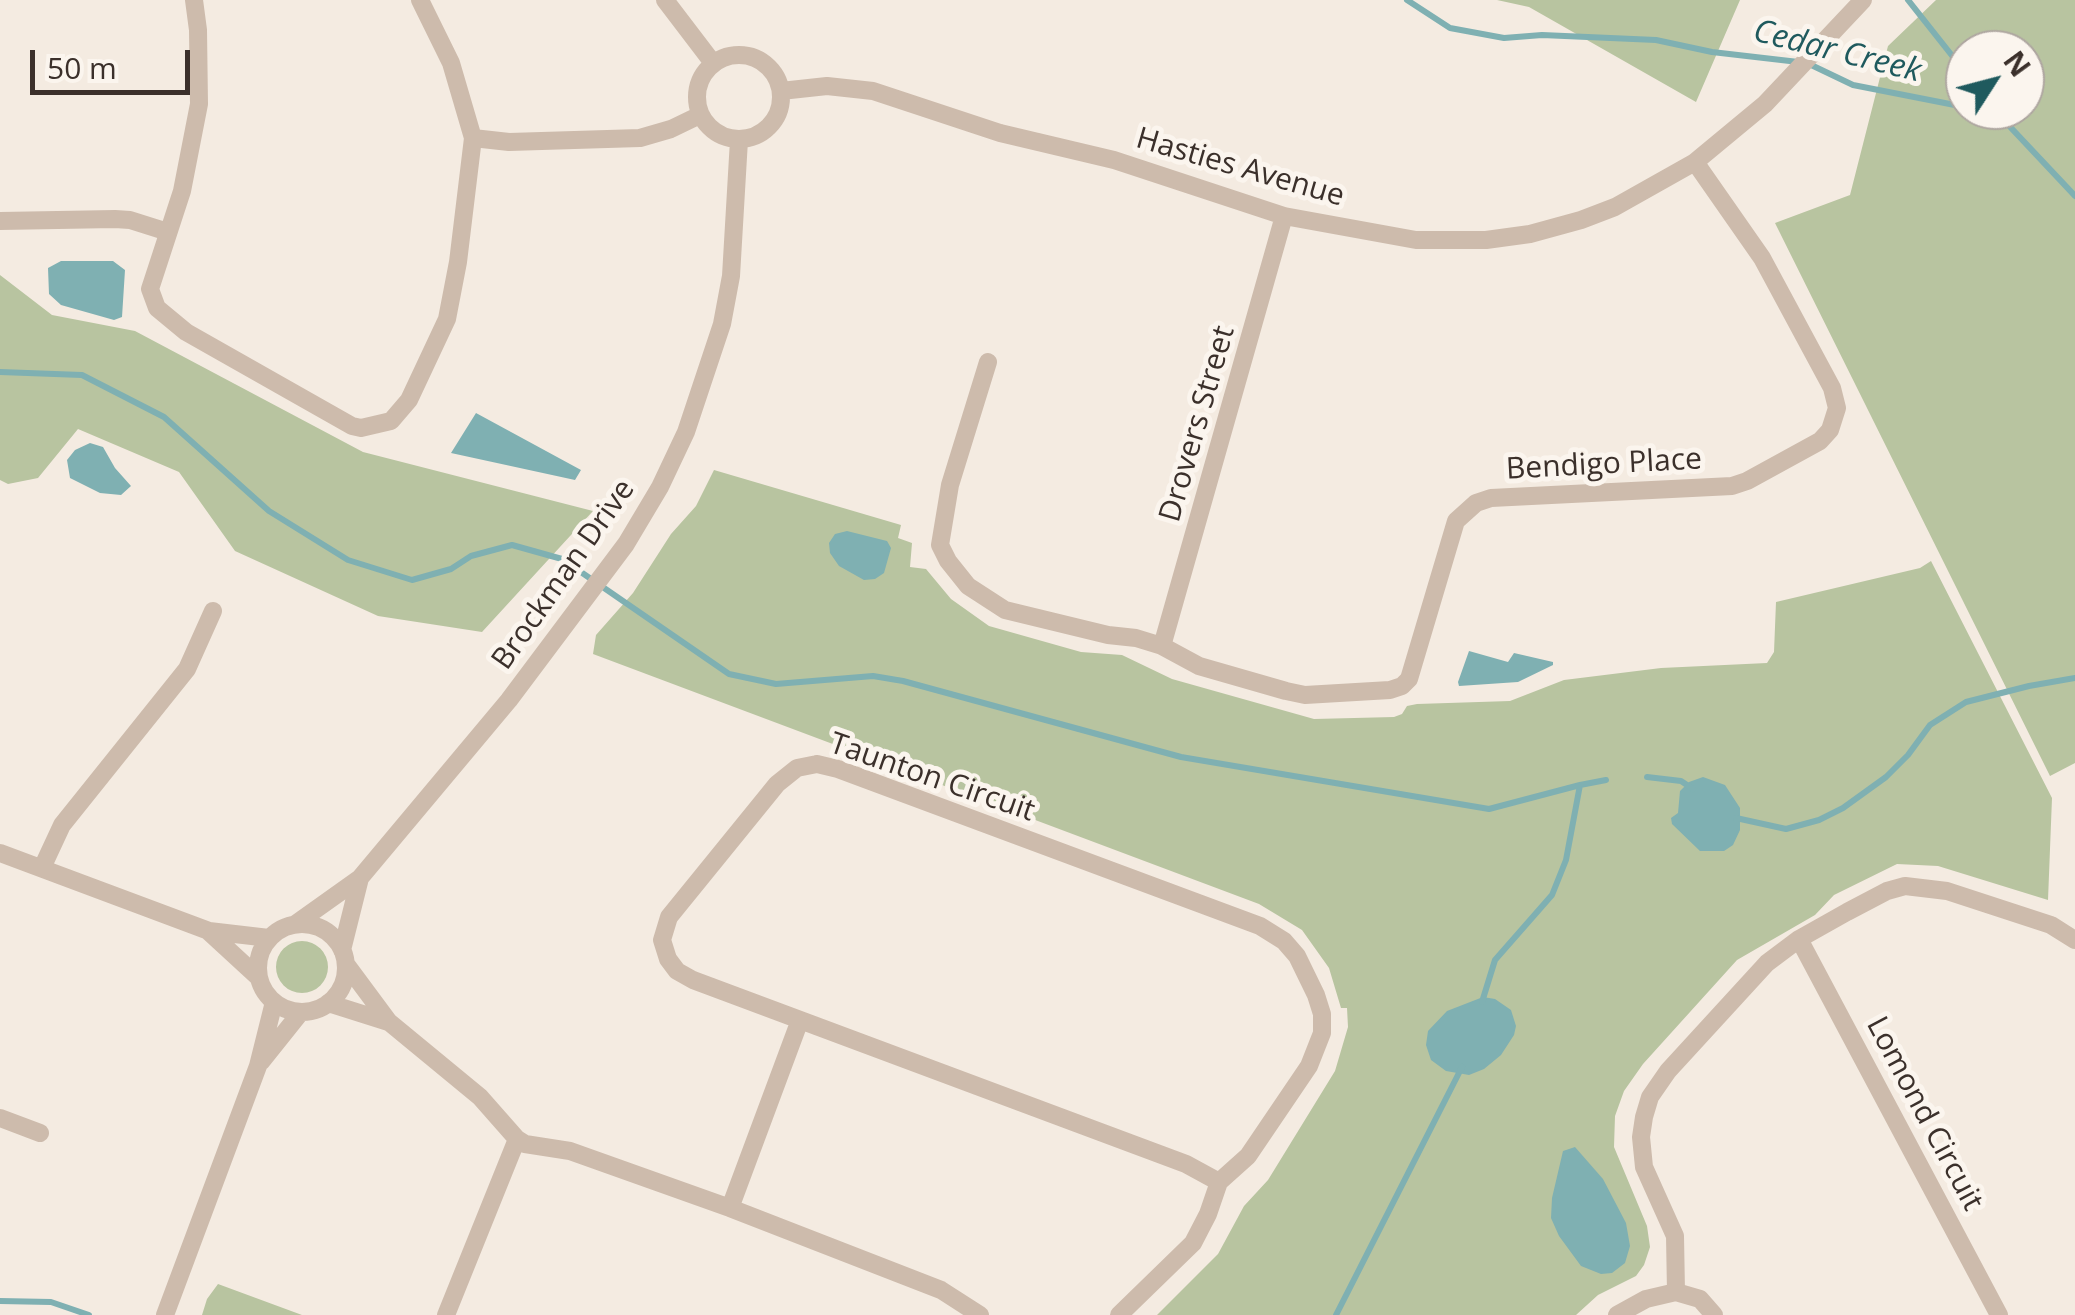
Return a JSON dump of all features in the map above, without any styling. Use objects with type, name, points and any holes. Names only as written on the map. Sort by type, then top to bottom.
[{"type":"street","points":[[194,0],[199,104],[182,191],[150,289],[157,308],[186,332],[352,426],[378,427],[392,421],[409,400],[447,319],[473,138],[451,63],[420,0]]},
{"type":"street","points":[[664,0],[713,62]]},
{"type":"street","name":"Hasties Avenue","points":[[781,91],[827,86],[873,91],[1000,133],[1114,160],[1284,216],[1416,240],[1486,240],[1581,220],[1616,207],[1695,162],[1765,104],[1863,0]]},
{"type":"street","points":[[741,54],[768,65],[777,77],[781,91],[776,119],[754,137],[739,140],[716,133],[700,115],[696,101],[698,86],[713,62],[741,54]]},
{"type":"street","points":[[473,138],[508,142],[640,138],[671,130],[700,115]]},
{"type":"street","name":"Brockman Drive","points":[[294,924],[360,878],[509,700],[626,544],[660,487],[686,432],[722,324],[730,276],[739,140]]},
{"type":"street","name":"Bendigo Place","points":[[988,362],[950,485],[940,545],[968,586],[1006,610],[1162,646],[1199,666],[1304,695],[1390,690],[1402,686],[1415,666],[1456,521],[1476,503],[1491,498],[1732,486],[1820,442],[1834,421],[1837,408],[1832,388],[1762,258],[1695,162]]},
{"type":"street","name":"Drovers Street","points":[[1162,646],[1284,216]]},
{"type":"street","points":[[0,220],[114,218],[168,232]]},
{"type":"street","points":[[42,868],[62,825],[187,670],[213,610]]},
{"type":"street","name":"Taunton Circuit","points":[[1119,1315],[1193,1243],[1219,1182],[1252,1152],[1310,1066],[1320,1043],[1320,1005],[1290,948],[1260,926],[855,775],[816,764],[796,768],[777,784],[673,910],[663,934],[668,959],[682,974],[1186,1164],[1219,1182]]},
{"type":"street","points":[[0,853],[209,932],[269,938]]},
{"type":"street","name":"Brockman Drive","points":[[344,957],[360,878]]},
{"type":"street","points":[[1676,1292],[1674,1236],[1642,1157],[1642,1127],[1650,1098],[1668,1071],[1759,971],[1799,939],[1886,890],[1914,885],[1946,890],[2038,921],[2075,940]]},
{"type":"street","points":[[259,978],[258,964],[269,938],[280,929],[294,924],[322,929],[389,1022],[480,1097],[525,1144],[570,1151],[730,1208],[941,1290],[980,1315]]},
{"type":"street","points":[[209,932],[259,978],[274,1002],[300,1012]]},
{"type":"street","name":"Lomond Circuit","points":[[1799,939],[1999,1315]]},
{"type":"street","points":[[328,1003],[344,979],[344,957]]},
{"type":"street","points":[[165,1315],[258,1066],[274,1002]]},
{"type":"street","points":[[258,1066],[300,1012],[328,1003],[389,1022]]},
{"type":"street","points":[[730,1208],[800,1020]]},
{"type":"street","points":[[0,1118],[40,1133]]},
{"type":"street","points":[[446,1315],[517,1139]]},
{"type":"street","points":[[1617,1315],[1646,1299],[1676,1292],[1700,1300],[1714,1315]]},
{"type":"green space","points":[[1497,0],[1740,0],[1696,102],[1529,7]]},
{"type":"green space","points":[[1936,0],[2075,0],[2075,763],[2050,776],[1775,223],[1850,195],[1888,46]]},
{"type":"green space","points":[[0,275],[52,315],[135,331],[363,452],[593,511],[482,632],[378,616],[235,551],[179,472],[78,429],[38,478],[8,484],[0,480]]},
{"type":"green space","points":[[714,470],[901,525],[898,538],[912,543],[910,567],[926,569],[951,599],[989,626],[1081,652],[1122,655],[1172,679],[1314,719],[1394,717],[1407,706],[1417,704],[1510,701],[1564,680],[1661,668],[1767,663],[1774,652],[1776,602],[1920,568],[1931,561],[2052,798],[2048,900],[1938,866],[1897,864],[1834,895],[1815,915],[1737,960],[1643,1064],[1624,1091],[1615,1116],[1614,1147],[1647,1226],[1650,1247],[1636,1276],[1598,1295],[1576,1315],[1157,1315],[1218,1254],[1244,1206],[1268,1180],[1335,1071],[1348,1027],[1347,1008],[1341,1008],[1329,968],[1302,930],[1259,904],[593,654],[596,635],[633,593],[671,534],[696,506]]},
{"type":"green space","points":[[302,941],[320,949],[328,967],[320,985],[302,993],[284,985],[276,967],[284,949]]},
{"type":"green space","points":[[218,1284],[302,1315],[202,1315]]},
{"type":"water","points":[[61,261],[113,261],[125,270],[122,317],[114,320],[61,305],[49,294],[48,268]]},
{"type":"water","points":[[476,413],[581,470],[575,480],[451,453]]},
{"type":"water","points":[[90,443],[103,447],[131,486],[121,495],[100,493],[70,478],[67,460],[75,450]]},
{"type":"water","points":[[847,531],[887,541],[891,548],[884,573],[864,580],[839,566],[830,553],[829,543],[835,534]]},
{"type":"water","points":[[1469,651],[1508,662],[1514,653],[1553,665],[1518,682],[1459,686]]},
{"type":"water","points":[[1703,777],[1725,785],[1740,808],[1740,830],[1733,845],[1724,851],[1700,851],[1672,824],[1671,818],[1678,813],[1680,791],[1689,782]]},
{"type":"water","points":[[1483,997],[1495,999],[1511,1010],[1516,1026],[1514,1035],[1501,1055],[1484,1069],[1469,1075],[1446,1071],[1431,1060],[1426,1045],[1428,1031],[1447,1011]]},
{"type":"water","points":[[1575,1147],[1603,1179],[1626,1223],[1630,1246],[1625,1263],[1612,1273],[1601,1274],[1581,1266],[1551,1218],[1563,1151]]},
{"type":"waterway","name":"Cedar Creek","points":[[1407,0],[1450,28],[1504,38],[1542,35],[1656,40],[1712,52],[1807,63],[1853,85],[1945,103]]},
{"type":"waterway","points":[[1908,0],[1945,47]]},
{"type":"waterway","name":"Cedar Creek","points":[[2013,130],[2075,196]]},
{"type":"waterway","points":[[0,372],[82,375],[164,417],[269,511],[348,560],[412,580],[451,569],[471,556],[512,545],[562,559],[729,674],[776,684],[873,676],[903,681],[1181,757],[1489,809],[1580,785]]},
{"type":"waterway","points":[[1736,818],[1786,829],[1819,820],[1886,777],[1930,725],[1966,702],[2075,678]]},
{"type":"waterway","points":[[1647,777],[1681,781],[1693,789]]},
{"type":"waterway","points":[[1482,1002],[1495,960],[1552,895],[1566,860],[1580,785],[1606,780]]},
{"type":"waterway","points":[[1336,1315],[1462,1067]]},
{"type":"waterway","points":[[0,1301],[51,1302],[89,1315]]}]
